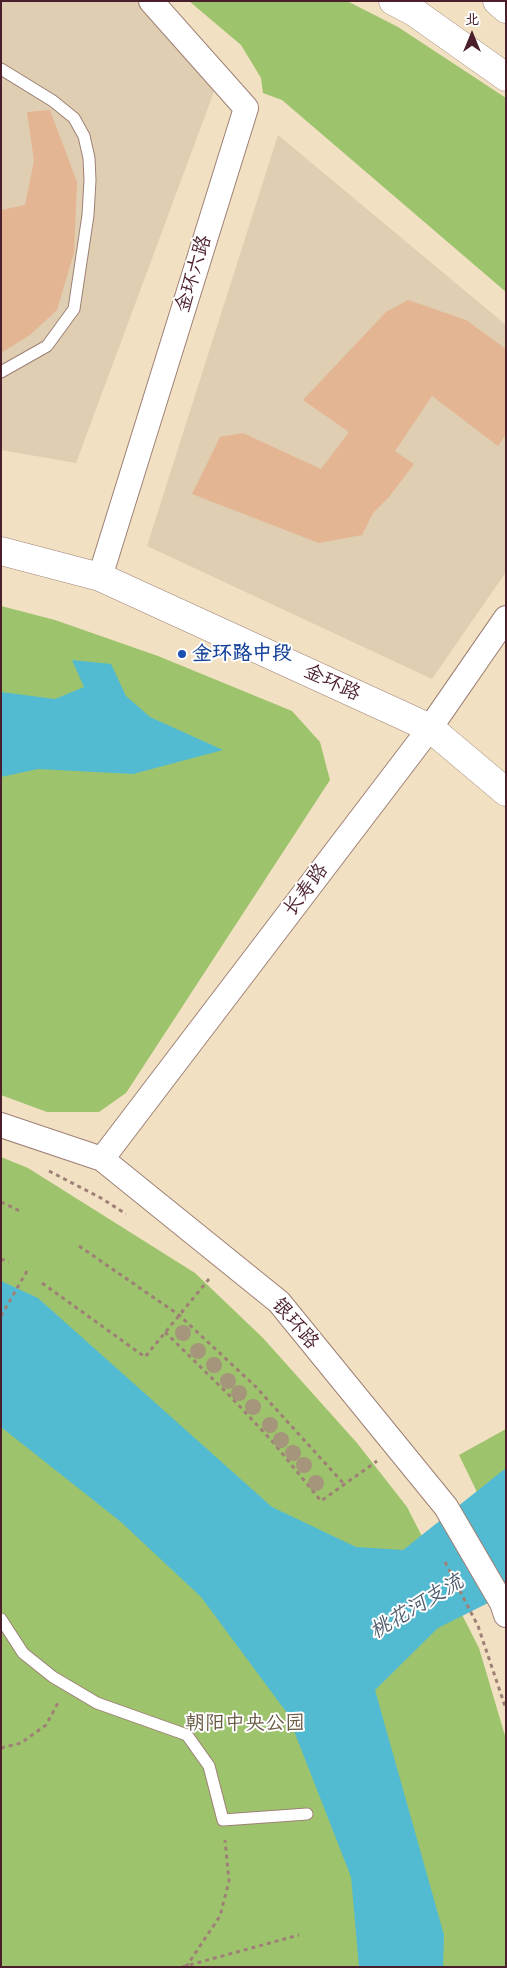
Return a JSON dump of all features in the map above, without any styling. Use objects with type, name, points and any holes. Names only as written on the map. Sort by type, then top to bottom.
[{"type":"main road","points":[[393,1],[414,12],[506,77]]},
{"type":"main road","points":[[497,1],[506,8]]},
{"type":"main road","name":"金环路","points":[[1,551],[100,577],[430,728],[506,792]]},
{"type":"street","name":"金环六路","points":[[100,577],[246,108],[151,1]]},
{"type":"street","name":"长寿路","points":[[102,1159],[430,728],[506,618]]},
{"type":"street","name":"银环路","points":[[1,1125],[102,1159],[279,1302],[446,1507],[504,1609]]},
{"type":"lane","points":[[1,69],[53,102],[74,118],[84,136],[89,158],[90,180],[88,216],[74,309],[47,346],[1,372]]},
{"type":"lane","points":[[1,1619],[23,1653],[68,1686],[97,1703],[187,1735],[209,1766],[222,1820],[307,1814]]},
{"type":"path","points":[[46,1170],[101,1198],[133,1220]]},
{"type":"path","points":[[1,1202],[22,1212]]},
{"type":"path","points":[[79,1246],[179,1315],[255,1386],[344,1484]]},
{"type":"path","points":[[1,1258],[9,1262]]},
{"type":"path","points":[[1,1316],[28,1271]]},
{"type":"path","points":[[42,1283],[145,1357],[213,1274]]},
{"type":"path","points":[[165,1332],[229,1395],[272,1441],[321,1501],[379,1459]]},
{"type":"path","points":[[442,1556],[478,1626],[506,1709]]},
{"type":"path","points":[[1,1748],[21,1743],[46,1725],[68,1686]]},
{"type":"path","points":[[187,1966],[220,1916],[229,1881],[222,1820]]},
{"type":"path","points":[[182,1967],[299,1935]]},
{"type":"shaded area","points":[[1,1],[142,1],[215,89],[76,463],[1,450]]},
{"type":"shaded area","points":[[278,135],[506,325],[506,572],[432,679],[147,546]]},
{"type":"green space","points":[[189,1],[347,1],[398,27],[506,98],[506,292],[282,100],[263,93],[261,78],[241,45]]},
{"type":"green space","points":[[1,606],[55,620],[158,656],[292,711],[320,742],[330,780],[126,1093],[99,1112],[47,1112],[1,1095]]},
{"type":"green space","name":"朝阳中央公园","points":[[1,1157],[28,1168],[195,1273],[263,1338],[357,1443],[407,1507],[479,1648],[506,1739],[506,1967],[1,1967]]},
{"type":"green space","points":[[506,1429],[506,1552],[459,1455]]},
{"type":"water","points":[[72,660],[111,664],[126,696],[150,717],[223,750],[133,774],[38,769],[1,777],[1,692],[55,699],[84,687]]},
{"type":"water","name":"桃花河支流","points":[[1,1281],[38,1298],[272,1507],[356,1547],[403,1550],[506,1468],[506,1594],[438,1628],[375,1690],[444,1935],[443,1967],[359,1967],[351,1877],[287,1713],[201,1597],[121,1522],[1,1427]]},
{"type":"building","points":[[50,110],[77,182],[74,253],[57,310],[30,335],[1,353],[1,210],[25,205],[34,161],[27,112]]},
{"type":"building","points":[[408,300],[466,320],[506,349],[506,434],[498,446],[432,396],[395,451],[414,464],[389,497],[373,513],[362,535],[319,543],[192,494],[220,437],[243,433],[321,469],[349,432],[303,400],[386,312]]},
{"type":"place","name":"金环路中段","points":[[182,654]]}]
